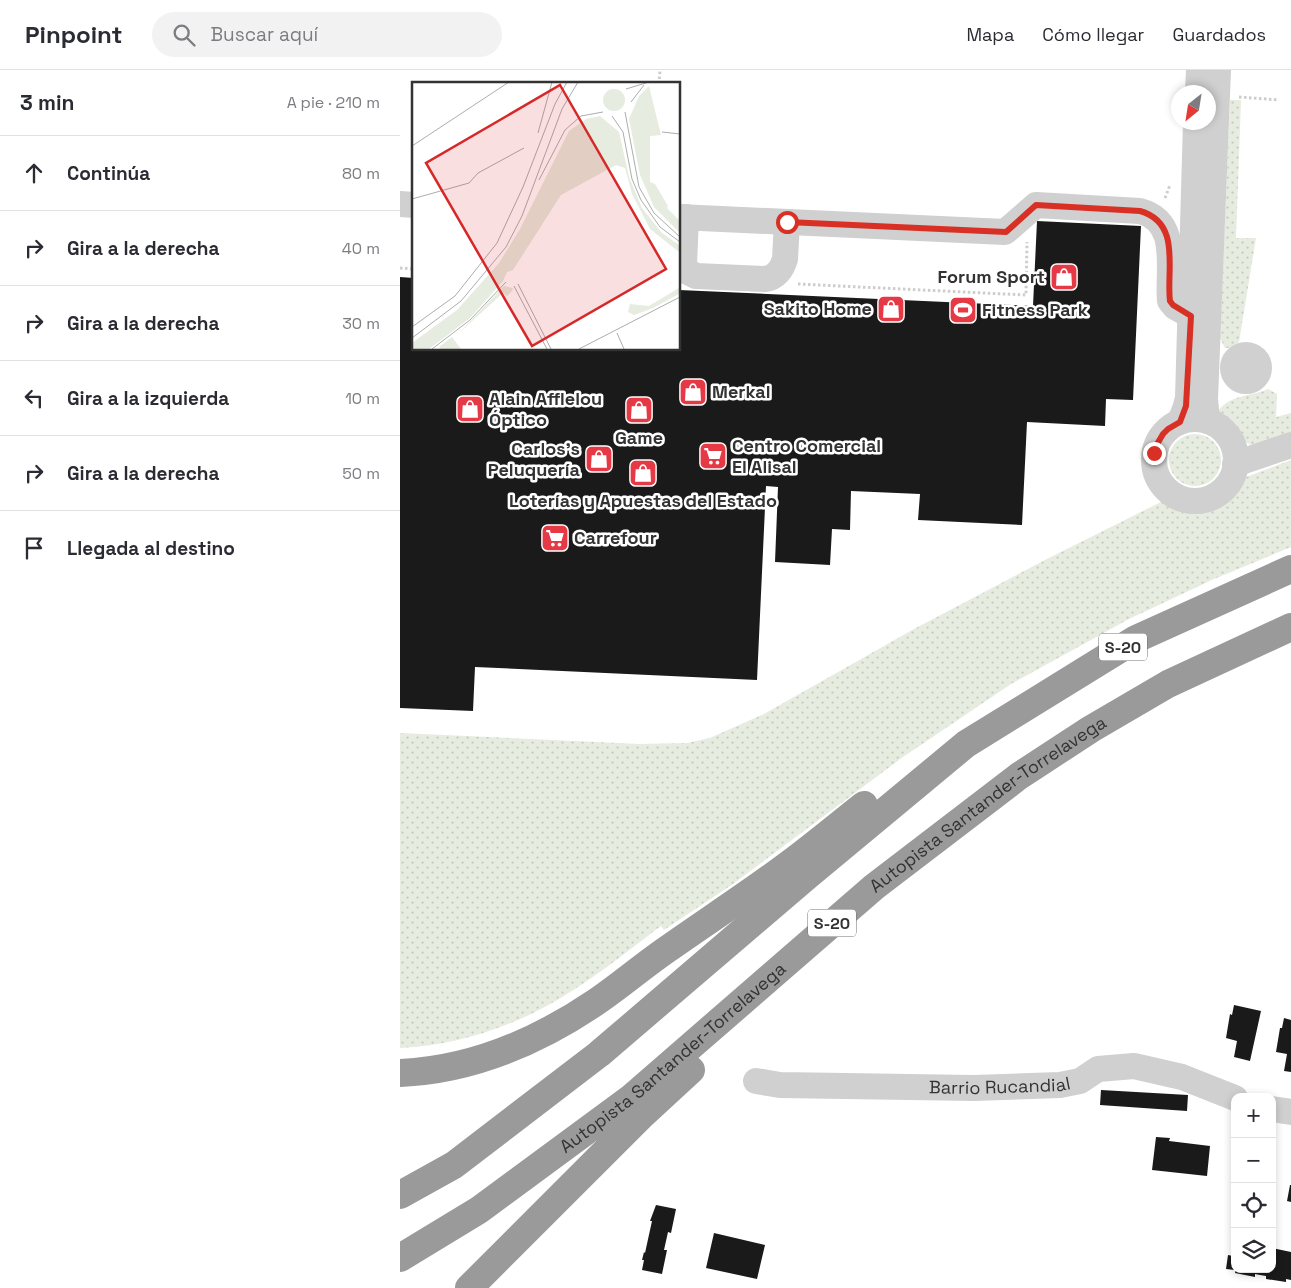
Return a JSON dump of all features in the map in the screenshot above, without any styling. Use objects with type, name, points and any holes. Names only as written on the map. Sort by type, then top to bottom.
[{"type":"highway","name":"S-20","points":[[400,1195],[454,1165],[599,1054],[807,876],[966,744],[1136,639],[1291,569]]},
{"type":"highway","name":"Autopista Santander-Torrelavega","points":[[400,1258],[480,1210],[631,1098],[874,887],[1019,776],[1091,729],[1168,684],[1291,627]]},
{"type":"highway","points":[[400,1073],[439,1069],[473,1062],[502,1053],[545,1032],[596,1002],[656,957],[782,869],[866,804],[916,772],[966,744]]},
{"type":"highway","points":[[469,1288],[640,1117],[718,1044],[828,943],[900,883],[1019,776]]},
{"type":"street","points":[[1198,85],[1199,70]]},
{"type":"street","points":[[1208,350],[1221,352],[1253,371],[1206,410],[1193,419],[1180,422],[1168,429],[1156,446],[1154,453],[1156,474],[1169,491],[1188,500],[1210,498],[1222,490],[1231,478],[1235,464],[1235,452],[1230,440],[1206,410],[1214,144],[1218,70]]},
{"type":"street","points":[[1180,422],[1188,398],[1196,130]]},
{"type":"street","points":[[787,222],[785,259],[777,274],[770,279],[696,276],[688,272],[684,265],[682,217],[1006,232],[1036,205],[1140,211],[1154,218],[1167,235],[1169,243],[1170,301],[1173,305],[1191,316]]},
{"type":"street","points":[[1235,464],[1291,445]]},
{"type":"street","name":"Barrio Rucandial","points":[[756,1081],[780,1085],[974,1088],[1060,1085],[1080,1081],[1098,1069],[1134,1066],[1182,1077],[1231,1096]]},
{"type":"street","points":[[1276,1110],[1291,1112]]},
{"type":"path","points":[[1234,97],[1279,100]]},
{"type":"path","points":[[1154,218],[1159,212],[1172,180]]},
{"type":"path","points":[[798,284],[1026,295],[1028,240]]},
{"type":"shaded area","points":[[1230,100],[1241,100],[1236,238],[1256,238],[1239,342],[1233,347],[1225,348],[1220,338]]},
{"type":"shaded area","points":[[1268,389],[1277,394],[1276,417],[1291,413],[1291,438],[1251,445],[1244,441],[1234,424],[1218,411],[1235,399]]},
{"type":"shaded area","points":[[1195,434],[1205,436],[1213,442],[1219,450],[1221,460],[1219,470],[1213,478],[1205,484],[1195,486],[1185,484],[1177,478],[1171,470],[1169,460],[1171,450],[1177,442],[1185,436]]},
{"type":"shaded area","points":[[1291,460],[1291,547],[1214,579],[1129,619],[1011,684],[903,757],[733,884],[664,930],[661,926],[613,963],[562,997],[525,1017],[484,1033],[442,1043],[400,1048],[400,733],[639,744],[687,743],[710,738],[764,714],[914,629],[1165,500],[1204,510],[1229,500],[1246,477]]},
{"type":"building","name":"Centro Comercial El Alisal","points":[[1037,221],[1141,226],[1133,400],[1106,399],[1105,426],[1027,422],[1022,525],[918,520],[920,494],[851,491],[850,530],[832,529],[830,565],[775,562],[778,487],[766,486],[757,680],[475,667],[473,711],[400,708],[400,277],[412,278],[412,350],[680,350],[680,290],[1033,306]]},
{"type":"building","points":[[1234,1005],[1261,1011],[1250,1061],[1234,1057],[1237,1041],[1226,1038],[1230,1014],[1232,1015]]},
{"type":"building","points":[[1284,1018],[1291,1020],[1291,1072],[1284,1071],[1287,1054],[1276,1052],[1280,1028],[1282,1028]]},
{"type":"building","points":[[1101,1090],[1188,1095],[1187,1111],[1100,1105]]},
{"type":"building","points":[[1156,1137],[1170,1138],[1169,1141],[1210,1146],[1207,1176],[1152,1170]]},
{"type":"building","points":[[1291,1185],[1291,1202],[1287,1201]]},
{"type":"building","points":[[656,1205],[676,1209],[671,1233],[668,1232],[664,1250],[667,1250],[662,1274],[642,1270],[644,1260],[642,1260],[652,1221],[650,1221]]},
{"type":"building","points":[[714,1233],[765,1245],[757,1279],[706,1268]]},
{"type":"building","points":[[1276,1249],[1291,1252],[1291,1280],[1286,1279],[1286,1282],[1266,1279],[1266,1276],[1255,1274],[1255,1277],[1235,1273],[1276,1273]]},
{"type":"building","points":[[1228,1255],[1231,1256],[1231,1270],[1226,1269]]},
{"type":"place","name":"Forum Sport","points":[[1064,277]]},
{"type":"place","name":"Sakito Home","points":[[891,309]]},
{"type":"place","name":"Fitness Park","points":[[963,310]]},
{"type":"place","name":"Merkal","points":[[693,392]]},
{"type":"place","name":"Alain Afflelou Óptico","points":[[470,409]]},
{"type":"place","name":"Game","points":[[639,410]]},
{"type":"place","name":"Centro Comercial El Alisal","points":[[713,456]]},
{"type":"place","name":"Carlos's Peluquería","points":[[599,459]]},
{"type":"place","name":"Loterías y Apuestas del Estado","points":[[643,473]]},
{"type":"place","name":"Carrefour","points":[[555,538]]},
{"type":"route","points":[[787,222],[1006,232],[1036,205],[1140,211],[1148,214],[1154,218],[1167,235],[1170,249],[1170,301],[1173,305],[1191,316],[1188,398],[1186,406],[1180,422],[1163,434],[1154,453]]}]
